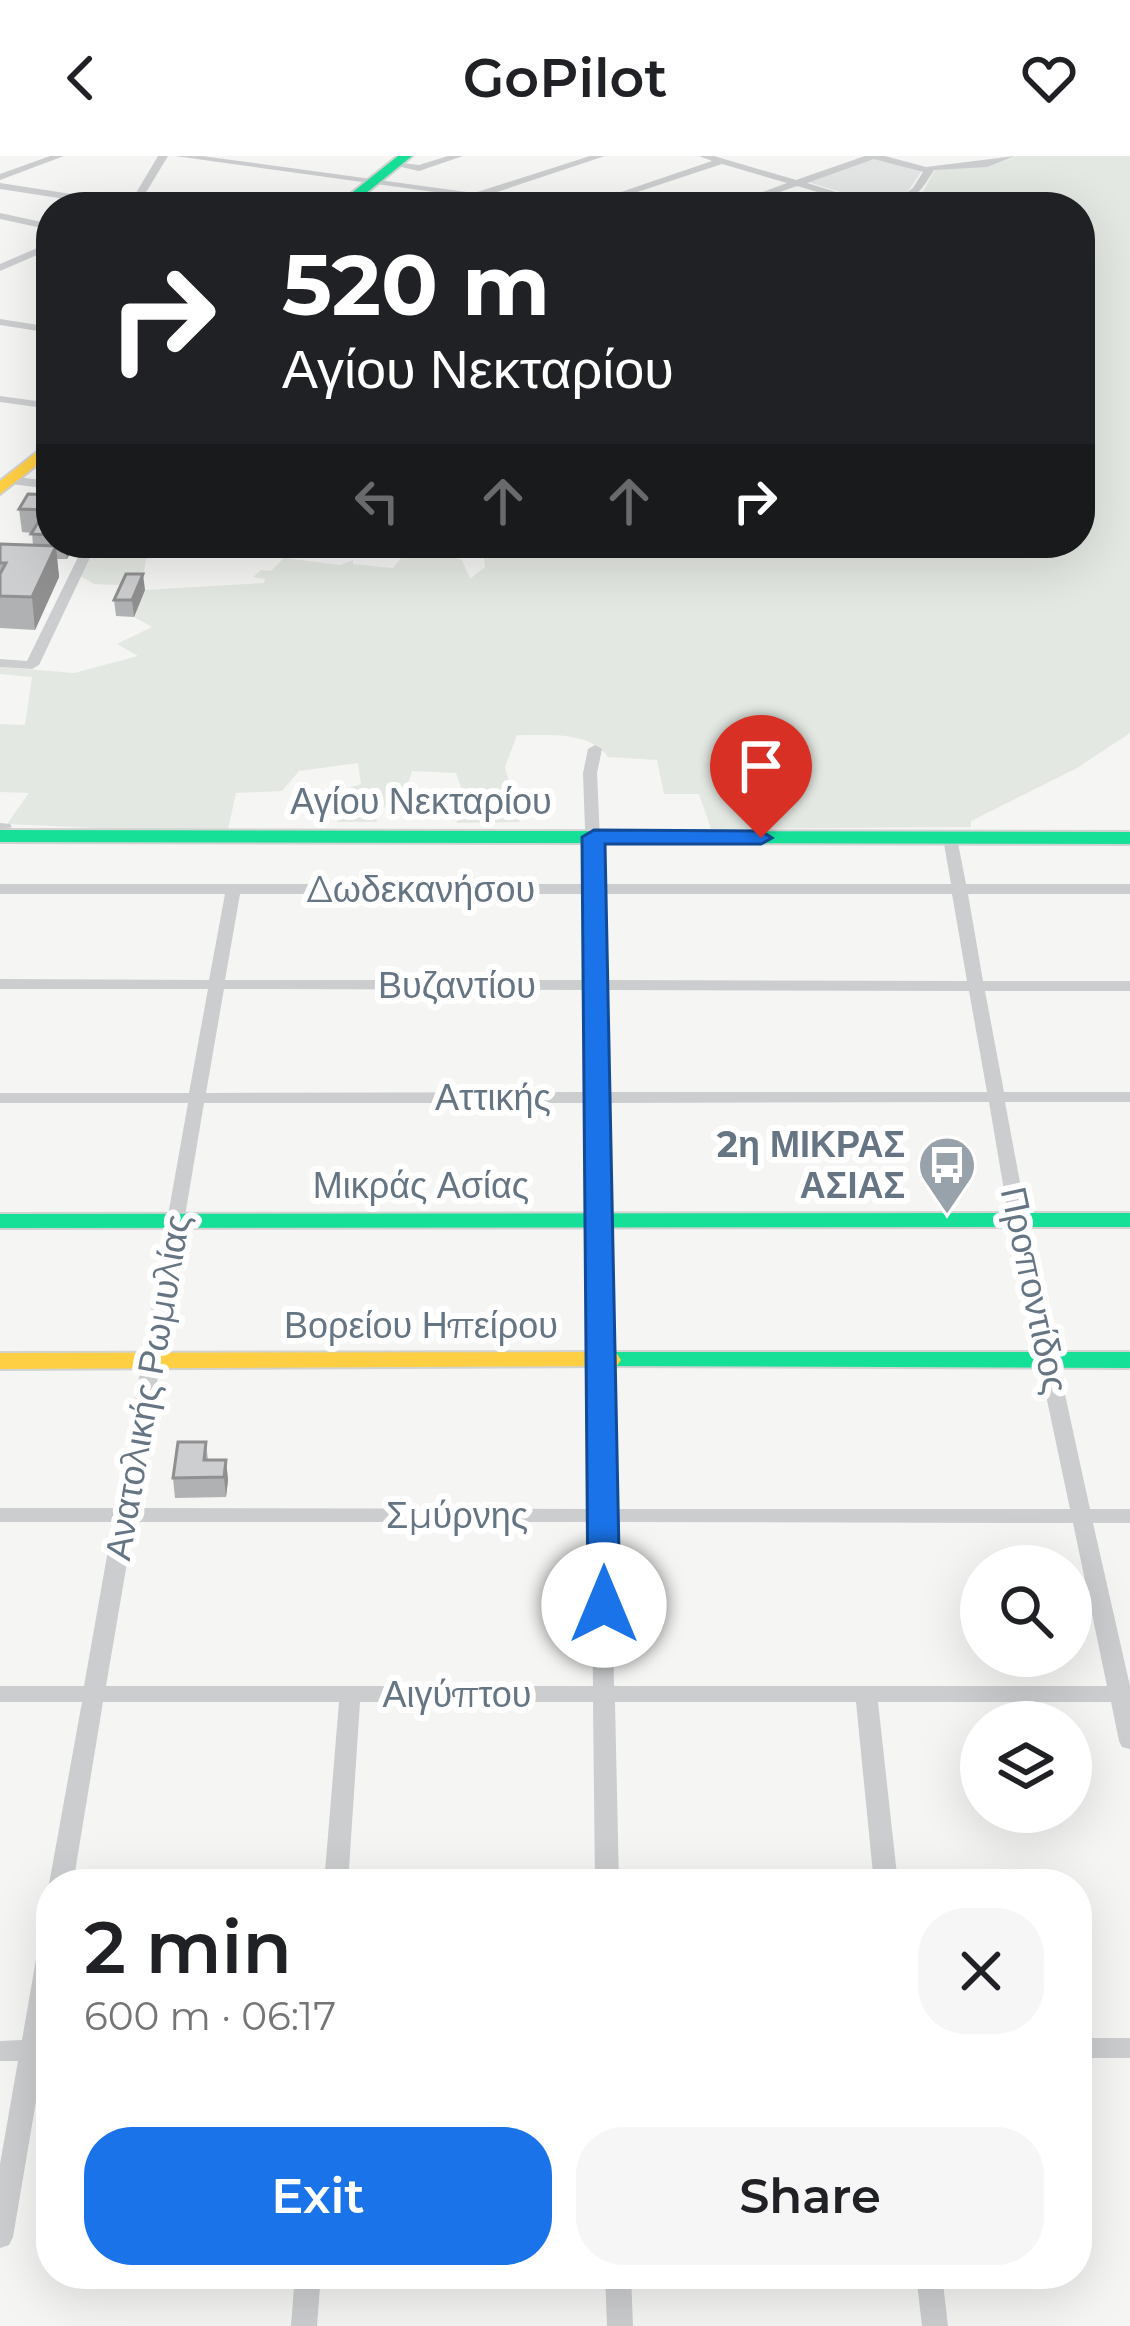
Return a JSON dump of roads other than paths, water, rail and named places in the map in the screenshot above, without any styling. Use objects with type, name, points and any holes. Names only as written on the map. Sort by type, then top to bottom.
[{"type":"street","points":[[32,156],[46,161]]},
{"type":"street","points":[[0,177],[59,156]]},
{"type":"street","points":[[143,192],[163,156]]},
{"type":"street","points":[[180,156],[398,170],[467,192]]},
{"type":"street","points":[[364,192],[398,170],[458,156]]},
{"type":"street","points":[[486,192],[600,156]]},
{"type":"street","points":[[704,156],[828,192]]},
{"type":"street","points":[[628,192],[738,156]]},
{"type":"street","points":[[771,192],[874,156],[927,170],[1010,156]]},
{"type":"street","points":[[371,192],[398,170]]},
{"type":"street","points":[[916,192],[927,170]]},
{"type":"street","points":[[0,187],[36,192]]},
{"type":"street","points":[[0,216],[36,224]]},
{"type":"street","points":[[0,252],[36,259]]},
{"type":"street","points":[[0,268],[36,252]]},
{"type":"street","points":[[0,322],[36,328]]},
{"type":"street","points":[[0,399],[36,404]]},
{"type":"street","points":[[2,481],[36,448]]},
{"type":"street","points":[[2,481],[36,457]]},
{"type":"street","points":[[2,481],[36,484]]},
{"type":"street","points":[[0,662],[32,664],[82,558]]},
{"type":"street","points":[[57,568],[76,568]]},
{"type":"street","points":[[596,749],[590,773],[599,985],[594,1097],[607,1869]]},
{"type":"street","name":"Αγίου Νεκταρίου","points":[[2,830],[1130,838]]},
{"type":"street","name":"Προποντίδος","points":[[950,838],[1018,1220],[1125,1694],[1130,1741]]},
{"type":"street","name":"Δωδεκανήσου","points":[[0,890],[1130,889]]},
{"type":"street","name":"Ανατολικής Ρωμυλίας","points":[[64,1869],[232,890]]},
{"type":"street","name":"Βυζαντίου","points":[[0,984],[1130,986]]},
{"type":"street","name":"Αττικής","points":[[0,1098],[1130,1097]]},
{"type":"street","name":"Μικράς Ασίας","points":[[0,1221],[1130,1220]]},
{"type":"street","name":"Βορείου Ηπείρου","points":[[0,1361],[1130,1360]]},
{"type":"street","name":"Σμύρνης","points":[[0,1515],[1130,1516]]},
{"type":"street","name":"Αιγύπτου","points":[[0,1694],[1125,1694]]},
{"type":"street","points":[[337,1869],[350,1694]]},
{"type":"street","points":[[866,1694],[884,1869]]},
{"type":"street","points":[[1092,2048],[1130,2048]]},
{"type":"street","points":[[0,2050],[36,2050]]},
{"type":"street","points":[[0,2237],[36,2077]]},
{"type":"street","points":[[304,2326],[307,2289]]},
{"type":"street","points":[[619,2289],[620,2326]]},
{"type":"street","points":[[931,2289],[935,2326]]},
{"type":"place","name":"2η ΜΙΚΡΑΣ ΑΣΙΑΣ","points":[[947,1216]]}]
